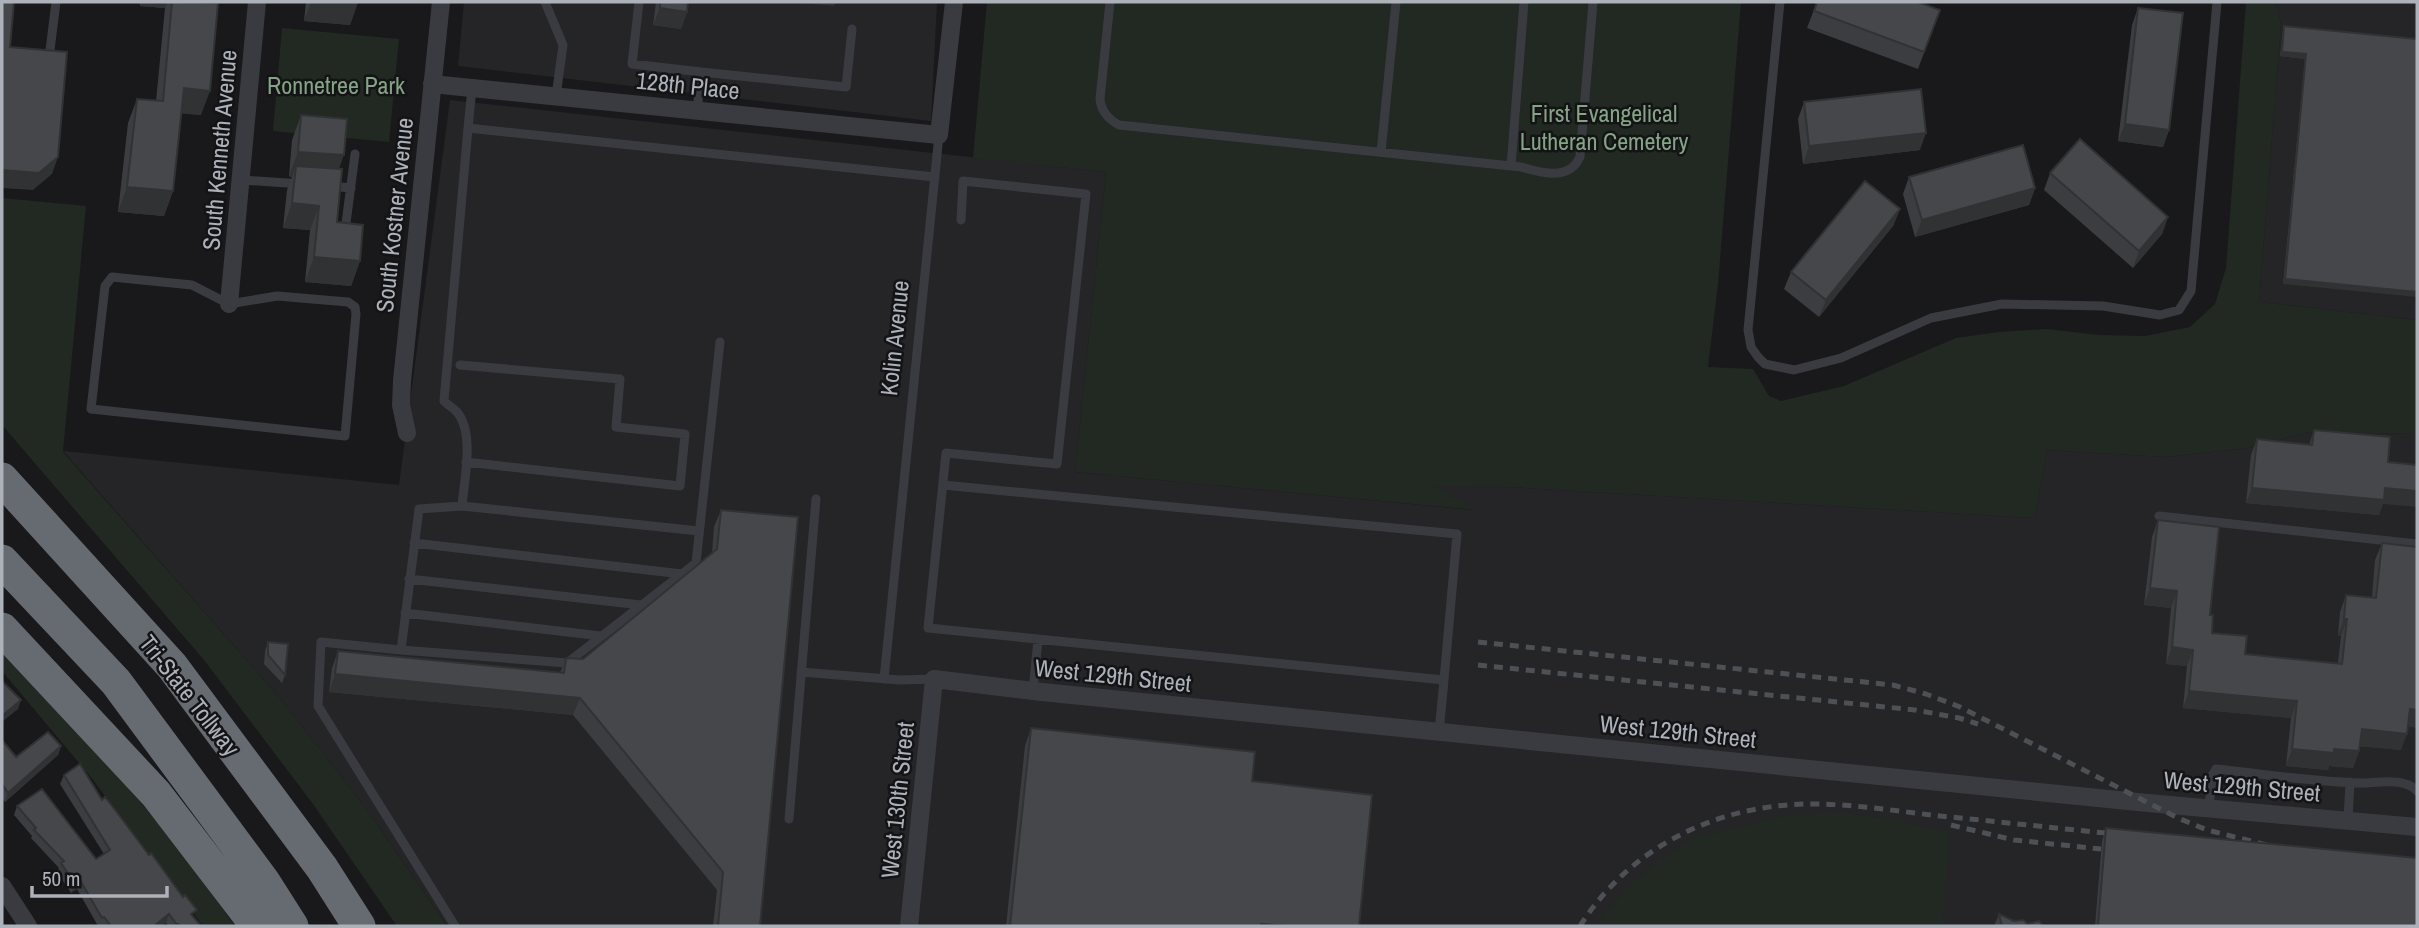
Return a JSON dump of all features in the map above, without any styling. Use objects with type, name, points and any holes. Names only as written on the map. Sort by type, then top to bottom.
[{"type":"highway","name":"Tri-State Tollway","points":[[2,479],[172,666],[321,868],[359,926]]},
{"type":"highway","name":"Tri-State Tollway","points":[[2,561],[116,682],[264,882],[292,926]]},
{"type":"highway","points":[[2,629],[156,794],[257,926]]},
{"type":"street","name":"South Kenneth Avenue","points":[[229,304],[257,2]]},
{"type":"street","name":"South Kostner Avenue","points":[[407,433],[401,405],[402,381],[441,2]]},
{"type":"street","name":"Kolin Avenue","points":[[939,135],[954,2]]},
{"type":"street","name":"128th Place","points":[[432,84],[939,135]]},
{"type":"street","name":"West 129th Street","points":[[934,679],[1439,732],[2417,827]]},
{"type":"street","name":"West 130th Street","points":[[909,926],[934,679]]},
{"type":"street","points":[[2,886],[29,926]]},
{"type":"lane","points":[[49,58],[56,2]]},
{"type":"lane","points":[[545,2],[563,45],[556,96]]},
{"type":"lane","points":[[639,2],[632,64],[846,87],[852,29]]},
{"type":"lane","points":[[1110,2],[1100,99],[1101,106],[1110,120],[1119,125],[1510,166],[1557,174],[1564,173],[1577,164],[1580,157],[1593,2]]},
{"type":"lane","points":[[1381,152],[1396,2]]},
{"type":"lane","points":[[1510,166],[1524,2]]},
{"type":"lane","points":[[1780,2],[1748,330],[1751,346],[1765,364],[1794,370],[1841,358],[1931,318],[2002,304],[2103,306],[2160,315],[2179,310],[2191,291],[2193,275],[2217,2]]},
{"type":"lane","points":[[697,111],[701,72]]},
{"type":"lane","points":[[462,506],[468,449],[463,422],[458,413],[444,401],[472,88]]},
{"type":"lane","points":[[468,128],[935,177]]},
{"type":"lane","name":"Kolin Avenue","points":[[884,679],[939,135]]},
{"type":"lane","points":[[346,223],[355,154]]},
{"type":"lane","points":[[241,180],[310,185]]},
{"type":"lane","points":[[961,220],[963,181],[1086,194],[1056,464],[946,453],[928,628],[1444,680]]},
{"type":"lane","points":[[323,186],[351,188]]},
{"type":"lane","points":[[112,277],[192,285],[229,304],[277,296],[348,302],[355,307],[345,436],[92,409],[104,286],[112,277]]},
{"type":"lane","points":[[455,926],[318,706],[321,642],[567,663],[696,563],[720,342]]},
{"type":"lane","points":[[460,365],[620,379],[616,427],[685,435],[680,486],[466,462]]},
{"type":"lane","points":[[943,485],[1457,534],[1439,732]]},
{"type":"lane","points":[[789,819],[816,499]]},
{"type":"lane","points":[[401,650],[419,509],[462,506],[699,530]]},
{"type":"lane","points":[[2159,516],[2417,544]]},
{"type":"lane","points":[[414,543],[682,574]]},
{"type":"lane","points":[[410,579],[641,605]]},
{"type":"lane","points":[[405,613],[601,636]]},
{"type":"lane","points":[[1033,691],[1038,639]]},
{"type":"lane","points":[[801,672],[884,679],[934,679]]},
{"type":"lane","points":[[2209,808],[2212,776],[2216,769],[2350,782],[2404,783],[2417,791]]},
{"type":"lane","points":[[2348,820],[2350,782]]},
{"type":"shaded area","points":[[464,2],[937,2],[931,121],[458,66]]},
{"type":"shaded area","points":[[2276,2],[2417,2],[2417,320],[2259,302],[2281,25]]},
{"type":"shaded area","points":[[450,100],[1106,172],[1075,472],[1473,510],[1431,485],[1507,487],[2035,518],[2047,450],[2165,457],[2249,448],[2309,432],[2417,434],[2417,926],[447,926],[365,807],[280,698],[63,451],[399,485]]},
{"type":"green space","name":"First Evangelical Lutheran Cemetery","points":[[987,2],[1741,2],[1718,284],[1708,367],[1753,369],[1769,396],[1781,401],[1844,386],[1956,338],[2047,329],[2099,335],[2145,336],[2190,327],[2215,304],[2226,268],[2246,2],[2276,2],[2281,25],[2259,302],[2417,320],[2417,434],[2309,432],[2249,448],[2165,457],[2047,450],[2035,518],[1507,487],[1433,486],[1476,510],[1075,472],[1106,172],[973,158]]},
{"type":"green space","name":"Ronnetree Park","points":[[282,28],[399,39],[389,142],[273,131]]},
{"type":"green space","points":[[2,198],[86,206],[63,452],[280,698],[365,807],[447,926],[397,926],[313,804],[204,660],[2,425]]},
{"type":"green space","points":[[2,640],[176,845],[235,926],[203,926],[90,776],[2,671]]},
{"type":"green space","points":[[1845,813],[1894,820],[1950,833],[1942,926],[1598,926],[1602,917],[1630,885],[1693,839],[1787,815]]},
{"type":"building","points":[[2,2],[14,2],[10,47],[67,52],[58,157],[39,173],[2,170]]},
{"type":"building","points":[[172,2],[218,3],[210,91],[184,88],[173,191],[127,187],[137,99],[163,101]]},
{"type":"building","points":[[660,2],[688,2],[687,12],[660,8]]},
{"type":"building","points":[[1817,2],[1918,2],[1940,10],[1924,52],[1814,11]]},
{"type":"building","points":[[2138,8],[2183,13],[2169,130],[2125,124]]},
{"type":"building","points":[[2284,26],[2417,39],[2417,292],[2285,279],[2306,54],[2282,52]]},
{"type":"building","points":[[1921,89],[1926,133],[1809,146],[1804,102]]},
{"type":"building","points":[[301,115],[347,119],[344,155],[298,152]]},
{"type":"building","points":[[2080,139],[2168,217],[2139,251],[2050,173]]},
{"type":"building","points":[[2023,145],[2035,188],[1922,220],[1909,177]]},
{"type":"building","points":[[296,166],[342,169],[337,222],[363,225],[360,261],[314,257],[319,206],[292,203]]},
{"type":"building","points":[[1865,181],[1900,209],[1826,300],[1791,272]]},
{"type":"building","points":[[2314,430],[2390,437],[2388,462],[2417,465],[2417,491],[2385,488],[2384,500],[2252,488],[2257,439],[2312,445]]},
{"type":"building","points":[[721,510],[798,517],[760,926],[718,926],[723,872],[580,698],[335,674],[338,651],[564,673],[566,658],[583,659],[717,549]]},
{"type":"building","points":[[2158,520],[2219,527],[2210,615],[2213,615],[2212,633],[2247,636],[2245,654],[2342,664],[2347,619],[2344,619],[2346,595],[2376,598],[2382,543],[2417,547],[2417,710],[2410,709],[2407,734],[2362,729],[2359,751],[2334,749],[2334,753],[2292,749],[2297,701],[2189,691],[2193,650],[2172,647],[2177,591],[2150,588]]},
{"type":"building","points":[[268,642],[288,644],[285,675],[268,655]]},
{"type":"building","points":[[2,681],[21,700],[2,716]]},
{"type":"building","points":[[1031,728],[1255,752],[1252,781],[1372,795],[1359,926],[1010,926]]},
{"type":"building","points":[[48,732],[61,746],[8,793],[2,784],[2,740],[16,757]]},
{"type":"building","points":[[80,764],[102,800],[105,797],[183,897],[185,895],[197,910],[191,914],[201,926],[177,925],[169,914],[154,926],[111,926],[102,918],[80,880],[75,884],[61,863],[64,861],[34,830],[36,828],[17,806],[42,789],[96,859],[110,850],[64,775]]},
{"type":"building","points":[[2106,828],[2417,858],[2417,926],[2098,926]]},
{"type":"building","points":[[1999,914],[2014,921],[2023,920],[2028,924],[2039,921],[2043,926],[2002,926]]},
{"type":"railway","points":[[1478,642],[1893,685],[1960,707],[2178,818],[2207,830],[2271,846]]},
{"type":"railway","points":[[1478,665],[1915,710],[1978,724]]},
{"type":"railway","points":[[1580,926],[1600,899],[1648,854],[1705,824],[1769,807],[1803,804],[1855,806],[2125,835]]},
{"type":"railway","points":[[1951,825],[2014,840],[2101,849]]}]
